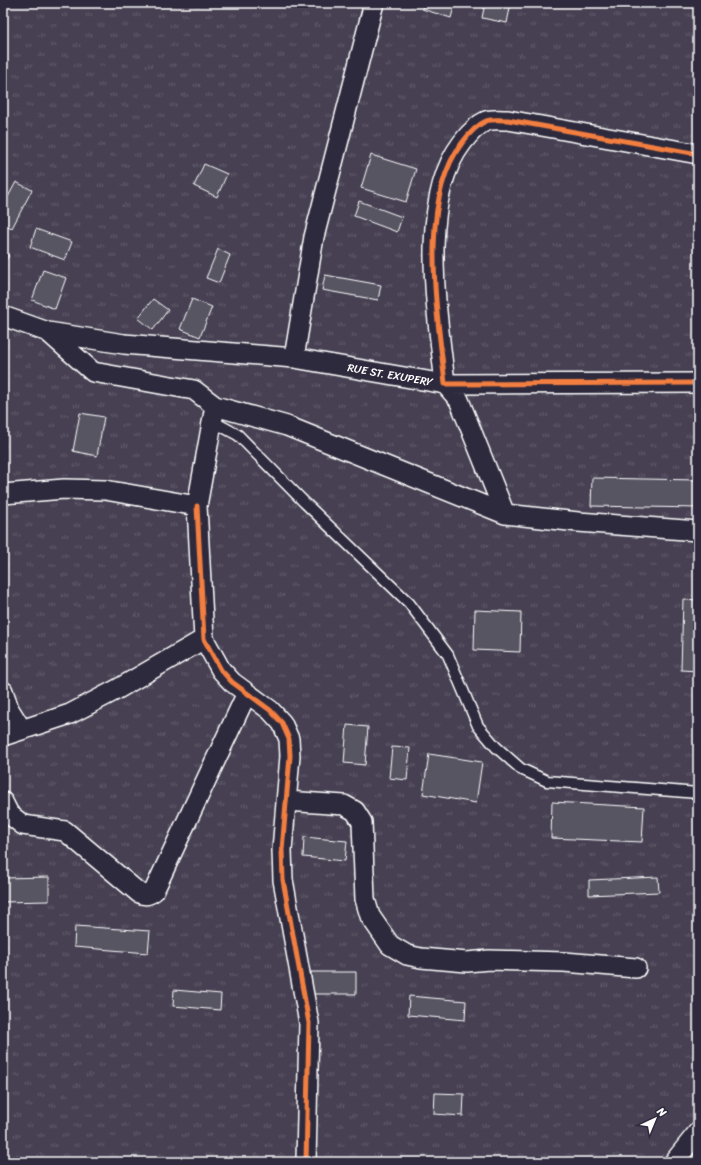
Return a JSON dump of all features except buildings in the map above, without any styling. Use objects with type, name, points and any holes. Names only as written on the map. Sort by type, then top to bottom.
[{"type":"street","points":[[294,358],[314,237],[374,3]]},
{"type":"street","points":[[698,154],[508,120],[487,121],[469,134],[452,156],[437,202],[434,275],[445,384],[698,383]]},
{"type":"street","name":"RUE ST. EXUPERY","points":[[3,316],[48,332],[124,344],[294,358],[445,384],[459,400],[505,514]]},
{"type":"street","points":[[48,332],[93,372],[194,390],[213,413],[287,426],[505,514],[578,522],[698,531]]},
{"type":"street","points":[[213,413],[198,506],[204,638],[220,670],[232,682],[270,710],[282,723],[288,739],[290,756],[282,850],[283,880],[309,1023],[306,1162]]},
{"type":"street","points":[[3,494],[64,490],[105,490],[198,506]]},
{"type":"street","points":[[3,736],[77,710],[116,690],[204,638]]},
{"type":"street","points":[[3,691],[9,709],[22,730]]},
{"type":"street","points":[[3,802],[9,814],[22,825],[65,831],[139,893],[144,895],[149,894],[154,891],[247,693]]},
{"type":"street","points":[[287,801],[344,806],[355,811],[362,822],[365,899],[370,916],[390,945],[406,955],[421,958],[467,962],[489,960],[564,962],[636,968]]},
{"type":"street","points":[[674,1162],[698,1132]]},
{"type":"lane","points":[[213,413],[238,435],[304,502],[410,603],[448,655],[478,726],[496,747],[520,769],[547,781],[698,793]]},
{"type":"green space","points":[[3,3],[698,3],[698,1162],[3,1162]]},
{"type":"cycle path","points":[[698,154],[508,120],[486,121],[476,128],[464,140],[448,167],[439,196],[435,227],[434,260],[435,293],[445,384],[698,383]]},
{"type":"cycle path","points":[[197,506],[204,639],[221,670],[232,682],[270,710],[282,723],[289,739],[290,756],[282,850],[283,880],[309,1023],[306,1162]]}]
